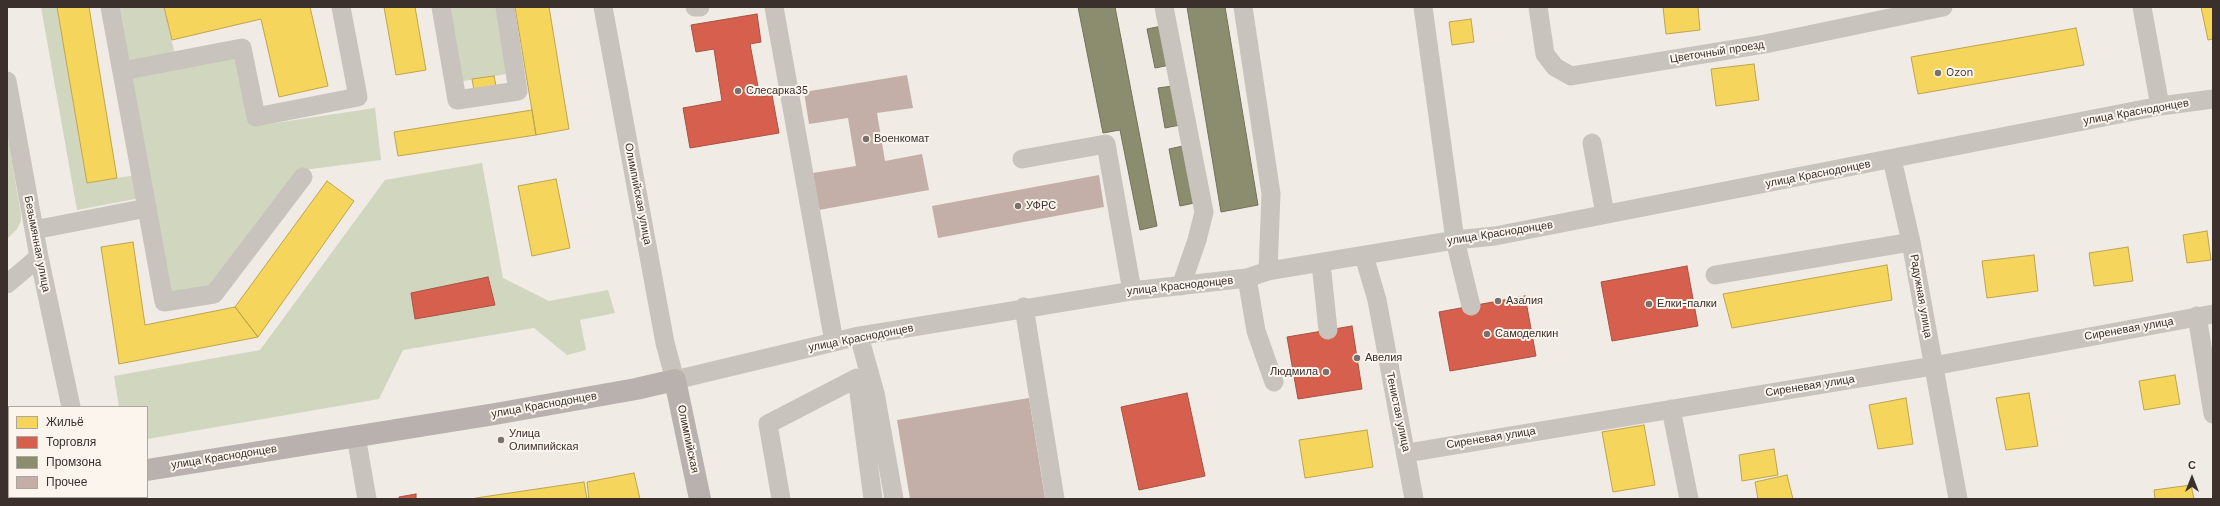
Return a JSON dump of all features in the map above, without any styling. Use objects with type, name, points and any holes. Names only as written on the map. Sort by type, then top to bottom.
[{"type":"main road","name":"улица Краснодонцев","points":[[148,470],[503,413],[636,389],[676,380]]},
{"type":"main road","name":"Олимпийская","points":[[676,380],[700,499]]},
{"type":"street","points":[[110,7],[164,302],[214,294],[303,177]]},
{"type":"street","points":[[122,71],[242,48],[256,117],[358,97],[341,7]]},
{"type":"street","points":[[441,7],[457,100],[518,91],[505,7]]},
{"type":"street","name":"Олимпийская улица","points":[[603,7],[665,343],[676,380]]},
{"type":"street","points":[[695,7],[700,7]]},
{"type":"street","points":[[774,7],[834,342]]},
{"type":"street","points":[[1164,7],[1204,212],[1198,240],[1182,286]]},
{"type":"street","points":[[1243,7],[1270,194],[1268,271]]},
{"type":"street","points":[[1423,7],[1455,240],[1471,306]]},
{"type":"street","name":"Цветочный проезд","points":[[1538,7],[1545,54],[1555,67],[1571,76],[1765,44],[1943,7]]},
{"type":"street","points":[[2142,7],[2160,106]]},
{"type":"street","name":"Безымянная улица","points":[[7,81],[12,138],[34,230],[71,406]]},
{"type":"street","name":"улица Краснодонцев","points":[[676,380],[859,336],[1024,307],[1132,291],[1247,278],[1268,271],[1455,240],[1495,236],[2160,106],[2213,99]]},
{"type":"street","points":[[1592,142],[1605,214]]},
{"type":"street","points":[[1022,158],[1106,144],[1132,291]]},
{"type":"street","points":[[1892,159],[1912,242]]},
{"type":"street","points":[[34,230],[147,208]]},
{"type":"street","name":"Радужная улица","points":[[1715,275],[1912,242],[1958,499]]},
{"type":"street","name":"Тенистая улица","points":[[1364,256],[1377,300],[1380,354],[1407,452],[1414,499]]},
{"type":"street","points":[[7,284],[39,257]]},
{"type":"street","points":[[1321,263],[1328,330]]},
{"type":"street","points":[[1247,278],[1256,332],[1274,382]]},
{"type":"street","points":[[1024,307],[1055,499]]},
{"type":"street","points":[[2205,315],[2213,414]]},
{"type":"street","name":"Сиреневая улица","points":[[1407,452],[1933,366],[2205,315]]},
{"type":"street","points":[[859,336],[875,393],[894,499]]},
{"type":"street","points":[[781,499],[768,424],[857,378],[873,499]]},
{"type":"street","points":[[1671,409],[1689,499]]},
{"type":"street","points":[[356,436],[368,499]]},
{"type":"green space","points":[[41,7],[57,7],[87,183],[136,175],[140,198],[77,210]]},
{"type":"green space","points":[[116,7],[164,7],[177,64],[239,51],[255,126],[375,108],[381,160],[303,170],[212,291],[169,298]]},
{"type":"green space","points":[[444,7],[502,7],[513,73],[457,82]]},
{"type":"green space","points":[[7,133],[21,221],[17,229],[7,239]]},
{"type":"green space","points":[[482,163],[503,278],[549,301],[608,290],[615,313],[580,320],[586,350],[567,355],[534,328],[403,350],[379,399],[148,439],[148,406],[119,406],[114,376],[260,350],[385,180]]},
{"type":"building: Жильё","points":[[57,7],[89,7],[117,178],[87,183]]},
{"type":"building: Жильё","points":[[164,7],[310,7],[328,86],[279,97],[261,19],[172,40]]},
{"type":"building: Жильё","points":[[384,7],[415,7],[426,70],[396,75]]},
{"type":"building: Жильё","points":[[515,7],[549,7],[569,129],[536,135]]},
{"type":"building: Жильё","points":[[1663,7],[1698,7],[1700,30],[1666,34]]},
{"type":"building: Жильё","points":[[2201,7],[2213,7],[2213,39],[2208,40]]},
{"type":"building: Жильё","points":[[1471,19],[1474,42],[1452,45],[1449,22]]},
{"type":"building: Жильё","points":[[2076,28],[2084,65],[1918,94],[1911,57]]},
{"type":"building: Жильё","points":[[1754,64],[1759,100],[1716,106],[1711,69]]},
{"type":"building: Жильё","points":[[494,76],[496,86],[474,90],[472,79]]},
{"type":"building: Жильё","points":[[532,110],[536,135],[398,156],[394,132]]},
{"type":"building: Жильё","points":[[556,179],[570,248],[532,256],[518,186]]},
{"type":"building: Жильё","points":[[327,181],[354,201],[258,337],[235,307]]},
{"type":"building: Жильё","points":[[2207,231],[2211,260],[2187,263],[2183,235]]},
{"type":"building: Жильё","points":[[133,242],[145,325],[235,307],[258,337],[119,364],[101,247]]},
{"type":"building: Жильё","points":[[2128,247],[2133,281],[2094,286],[2089,253]]},
{"type":"building: Жильё","points":[[2034,255],[2038,291],[1987,298],[1982,261]]},
{"type":"building: Жильё","points":[[1887,265],[1892,300],[1732,328],[1723,294]]},
{"type":"building: Жильё","points":[[2175,375],[2180,404],[2144,410],[2139,381]]},
{"type":"building: Жильё","points":[[2029,393],[2038,446],[2006,450],[1996,398]]},
{"type":"building: Жильё","points":[[1906,398],[1913,444],[1878,449],[1869,405]]},
{"type":"building: Жильё","points":[[1644,425],[1655,485],[1613,492],[1602,432]]},
{"type":"building: Жильё","points":[[1367,430],[1373,467],[1305,478],[1299,440]]},
{"type":"building: Жильё","points":[[1774,449],[1778,475],[1742,481],[1739,455]]},
{"type":"building: Жильё","points":[[634,473],[640,499],[589,499],[587,482]]},
{"type":"building: Жильё","points":[[1787,475],[1793,499],[1758,499],[1755,482]]},
{"type":"building: Жильё","points":[[584,482],[587,499],[473,499],[476,498]]},
{"type":"building: Жильё","points":[[2191,485],[2194,499],[2155,499],[2154,490]]},
{"type":"building: Торговля","points":[[757,14],[761,42],[750,44],[760,97],[772,95],[779,133],[690,148],[683,108],[722,101],[714,49],[696,52],[691,25]]},
{"type":"building: Торговля","name":"Елки-палки","points":[[1687,266],[1698,326],[1612,341],[1601,282]]},
{"type":"building: Торговля","points":[[488,277],[495,305],[415,319],[411,293]]},
{"type":"building: Торговля","name":"Самоделкин","points":[[1525,296],[1536,356],[1450,371],[1439,312]]},
{"type":"building: Торговля","name":"Людмила","points":[[1352,326],[1362,389],[1298,399],[1287,337]]},
{"type":"building: Торговля","points":[[1187,393],[1205,476],[1139,490],[1121,407]]},
{"type":"building: Торговля","points":[[416,494],[416,499],[399,499],[399,497]]},
{"type":"building: Промзона","points":[[1078,7],[1115,7],[1157,226],[1140,230],[1120,130],[1103,133]]},
{"type":"building: Промзона","points":[[1187,7],[1225,7],[1258,205],[1221,212]]},
{"type":"building: Промзона","points":[[1162,26],[1170,65],[1155,68],[1147,29]]},
{"type":"building: Промзона","points":[[1173,86],[1180,125],[1165,128],[1158,88]]},
{"type":"building: Промзона","points":[[1183,146],[1194,203],[1180,206],[1169,149]]},
{"type":"building: Прочее","name":"Военкомат","points":[[907,75],[913,108],[877,113],[885,161],[922,154],[929,190],[819,210],[813,173],[856,166],[848,118],[809,124],[804,92]]},
{"type":"building: Прочее","name":"УФРС","points":[[1099,175],[1104,207],[938,238],[932,206]]},
{"type":"building: Прочее","points":[[1029,398],[1045,498],[910,499],[897,420]]},
{"type":"place","name":"Ozon","points":[[1938,73]]},
{"type":"place","name":"Слесарка35","points":[[738,91]]},
{"type":"place","name":"Военкомат","points":[[866,139]]},
{"type":"place","name":"УФРС","points":[[1018,206]]},
{"type":"place","name":"Азалия","points":[[1498,301]]},
{"type":"place","name":"Елки-палки","points":[[1649,304]]},
{"type":"place","name":"Самоделкин","points":[[1487,334]]},
{"type":"place","name":"Авелия","points":[[1357,358]]},
{"type":"place","name":"Людмила","points":[[1326,372]]},
{"type":"place","name":"Улица Олимпийская","points":[[501,440]]}]
